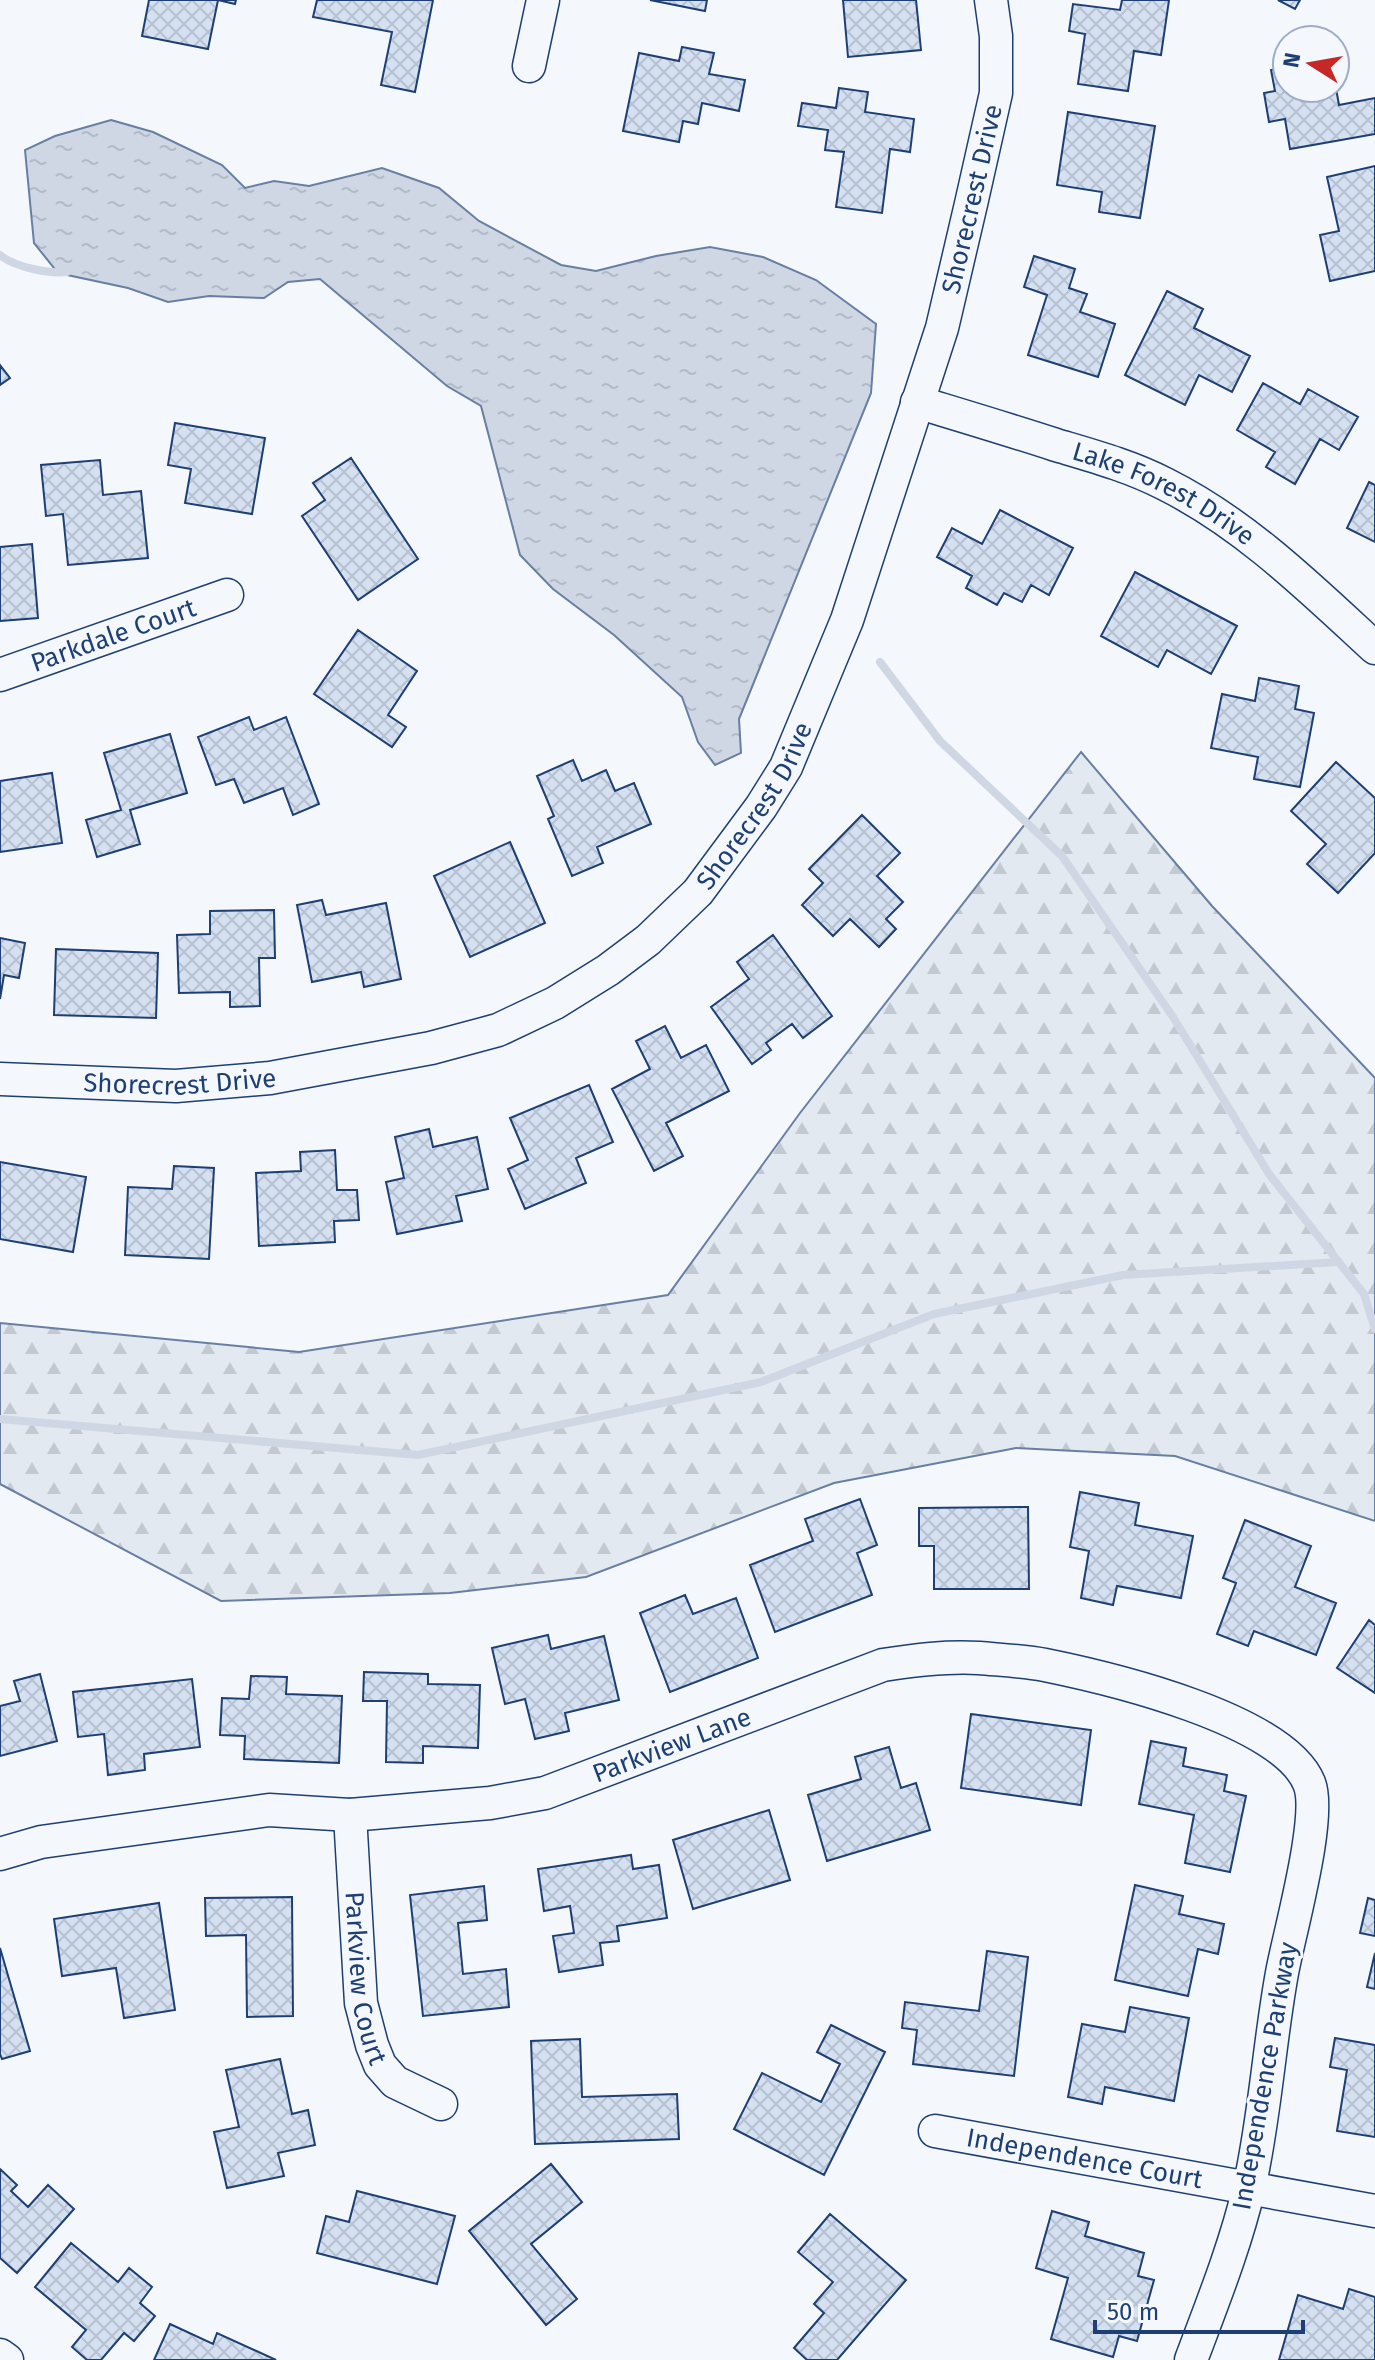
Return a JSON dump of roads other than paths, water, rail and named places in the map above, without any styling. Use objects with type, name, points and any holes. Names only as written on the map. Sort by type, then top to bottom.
[{"type":"street","points":[[529,66],[543,0]]},
{"type":"street","name":"Shorecrest Drive","points":[[0,1079],[176,1086],[285,1075],[431,1048],[498,1030],[555,1003],[608,970],[648,940],[698,892],[761,807],[786,767],[847,620],[942,328],[996,93],[996,36],[991,0]]},
{"type":"street","name":"Lake Forest Drive","points":[[917,402],[1127,466],[1164,484],[1235,527],[1303,581],[1375,648]]},
{"type":"street","name":"Parkdale Court","points":[[0,675],[227,595]]},
{"type":"street","name":"Parkview Lane","points":[[0,1854],[41,1842],[269,1810],[350,1815],[490,1803],[545,1793],[883,1665],[932,1658],[977,1658],[1043,1665],[1177,1699],[1247,1727],[1298,1764],[1311,1785]]},
{"type":"street","name":"Independence Parkway","points":[[1191,2360],[1218,2289],[1249,2188],[1282,1974],[1311,1834],[1311,1785]]},
{"type":"street","name":"Parkview Court","points":[[350,1815],[361,2003],[372,2045],[380,2065],[395,2082],[441,2104]]},
{"type":"street","name":"Independence Court","points":[[935,2131],[1375,2211]]},
{"type":"street","points":[[0,2355],[7,2360]]},
{"type":"water","points":[[111,120],[153,132],[222,165],[245,188],[274,181],[309,186],[382,168],[439,188],[479,221],[561,265],[596,271],[710,247],[763,257],[816,280],[876,324],[871,393],[739,719],[741,753],[715,765],[698,742],[682,697],[614,635],[553,589],[520,555],[481,406],[447,386],[320,279],[288,282],[264,298],[209,296],[168,302],[128,288],[58,273],[34,243],[25,150],[55,136]]},
{"type":"waterway","points":[[0,255],[32,269],[67,272]]},
{"type":"waterway","points":[[880,662],[940,741],[1062,856],[1173,1017],[1269,1174],[1364,1294],[1375,1329]]},
{"type":"waterway","points":[[0,1419],[418,1455],[761,1382],[934,1314],[1123,1275],[1339,1262]]}]
